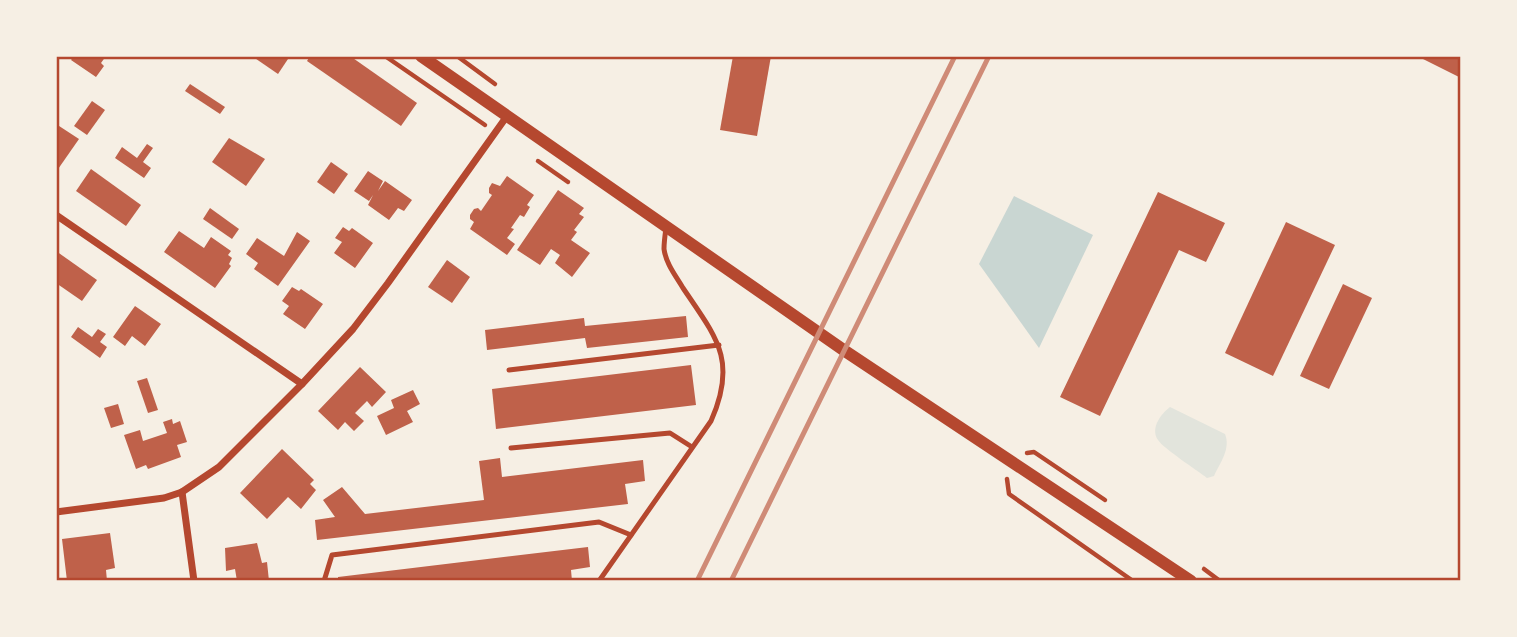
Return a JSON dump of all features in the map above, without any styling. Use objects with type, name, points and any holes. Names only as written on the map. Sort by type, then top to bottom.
[{"type":"street","points":[[421,56],[845,351],[1191,581]]},
{"type":"street","points":[[56,512],[164,498],[182,492],[219,467],[353,329],[507,116]]},
{"type":"street","points":[[56,215],[302,384]]},
{"type":"street","points":[[182,492],[194,581]]},
{"type":"lane","points":[[599,581],[710,421],[720,400],[723,381],[719,345],[713,330],[671,270],[664,248],[666,226]]},
{"type":"lane","points":[[509,370],[719,345]]},
{"type":"lane","points":[[511,448],[670,433],[692,447]]},
{"type":"lane","points":[[324,581],[332,555],[599,522],[631,534]]},
{"type":"path","points":[[385,56],[495,133]]},
{"type":"path","points":[[1004,456],[1009,494],[1133,581]]},
{"type":"shaded area","points":[[1014,196],[1093,235],[1039,348],[979,264]]},
{"type":"shaded area","points":[[1170,407],[1225,434],[1226,450],[1214,476],[1207,478],[1158,440],[1156,426],[1160,417]]},
{"type":"building","points":[[74,56],[106,56],[101,63],[104,66],[96,77],[71,60]]},
{"type":"building","points":[[252,56],[290,56],[278,74]]},
{"type":"building","points":[[310,56],[350,56],[417,103],[401,126],[307,61]]},
{"type":"building","points":[[733,56],[771,56],[757,136],[720,130]]},
{"type":"building","points":[[1417,56],[1461,56],[1461,78]]},
{"type":"building","points":[[190,84],[225,107],[220,114],[185,91]]},
{"type":"building","points":[[92,101],[105,110],[87,135],[74,126]]},
{"type":"building","points":[[56,124],[79,139],[56,172]]},
{"type":"building","points":[[229,138],[265,159],[246,186],[212,162]]},
{"type":"building","points":[[147,144],[153,148],[143,162],[151,168],[144,178],[115,158],[122,147],[137,158]]},
{"type":"building","points":[[331,162],[348,174],[334,194],[317,182]]},
{"type":"building","points":[[91,169],[141,205],[126,226],[76,191]]},
{"type":"building","points":[[368,171],[383,181],[378,191],[385,181],[412,200],[404,211],[398,208],[389,220],[368,205],[373,195],[369,201],[354,191]]},
{"type":"building","points":[[507,176],[534,195],[527,205],[530,207],[524,217],[520,215],[511,228],[514,229],[507,238],[515,244],[507,255],[470,229],[474,222],[470,215],[474,209],[481,211],[492,195],[489,188],[492,183],[500,186]]},
{"type":"building","points":[[558,190],[584,208],[579,214],[584,217],[574,230],[577,232],[571,240],[590,253],[572,277],[555,263],[560,255],[551,249],[540,265],[517,250]]},
{"type":"building","points":[[1158,192],[1225,223],[1206,262],[1179,250],[1100,416],[1060,397]]},
{"type":"building","points":[[210,208],[239,229],[232,239],[203,219]]},
{"type":"building","points":[[1286,222],[1335,245],[1273,376],[1225,353]]},
{"type":"building","points":[[343,227],[349,231],[352,228],[373,243],[355,268],[334,253],[342,242],[335,238]]},
{"type":"building","points":[[179,231],[204,248],[211,237],[231,251],[228,255],[232,258],[229,264],[231,266],[215,288],[164,252]]},
{"type":"building","points":[[297,232],[310,241],[278,286],[254,269],[258,263],[246,254],[257,238],[284,256]]},
{"type":"building","points":[[56,251],[97,280],[82,301],[56,283]]},
{"type":"building","points":[[447,260],[470,277],[452,303],[428,287]]},
{"type":"building","points":[[1343,284],[1372,298],[1329,389],[1300,376]]},
{"type":"building","points":[[292,287],[299,291],[301,289],[323,304],[305,329],[283,314],[289,306],[282,301]]},
{"type":"building","points":[[135,306],[161,324],[145,346],[132,336],[125,346],[113,337]]},
{"type":"building","points":[[686,316],[688,337],[587,348],[585,338],[487,350],[485,330],[584,318],[585,326]]},
{"type":"building","points":[[78,327],[92,337],[98,329],[106,334],[100,342],[107,347],[100,358],[71,337]]},
{"type":"building","points":[[691,365],[696,405],[496,429],[492,389]]},
{"type":"building","points":[[360,367],[386,392],[372,407],[367,401],[355,413],[364,421],[354,431],[345,422],[338,430],[318,411]]},
{"type":"building","points":[[147,378],[158,410],[148,413],[137,381]]},
{"type":"building","points":[[413,390],[420,404],[407,411],[413,422],[386,435],[377,416],[394,408],[391,400]]},
{"type":"building","points":[[118,404],[124,424],[111,428],[104,408]]},
{"type":"building","points":[[172,419],[173,424],[180,421],[187,442],[177,445],[181,457],[148,469],[146,465],[136,469],[124,435],[140,430],[143,441],[167,433],[163,422]]},
{"type":"building","points":[[282,449],[314,480],[310,484],[316,490],[301,509],[288,497],[267,519],[240,493]]},
{"type":"building","points":[[500,458],[502,477],[643,460],[645,481],[625,484],[628,504],[317,540],[315,520],[335,517],[323,500],[342,487],[365,514],[484,500],[479,461]]},
{"type":"building","points":[[110,533],[115,568],[106,570],[107,581],[67,581],[62,539]]},
{"type":"building","points":[[257,543],[262,563],[267,562],[269,581],[237,581],[235,569],[226,571],[225,548]]},
{"type":"building","points":[[588,547],[590,567],[571,570],[572,581],[338,581],[338,577]]},
{"type":"railway","points":[[697,581],[955,56]]},
{"type":"railway","points":[[731,581],[989,56]]}]
